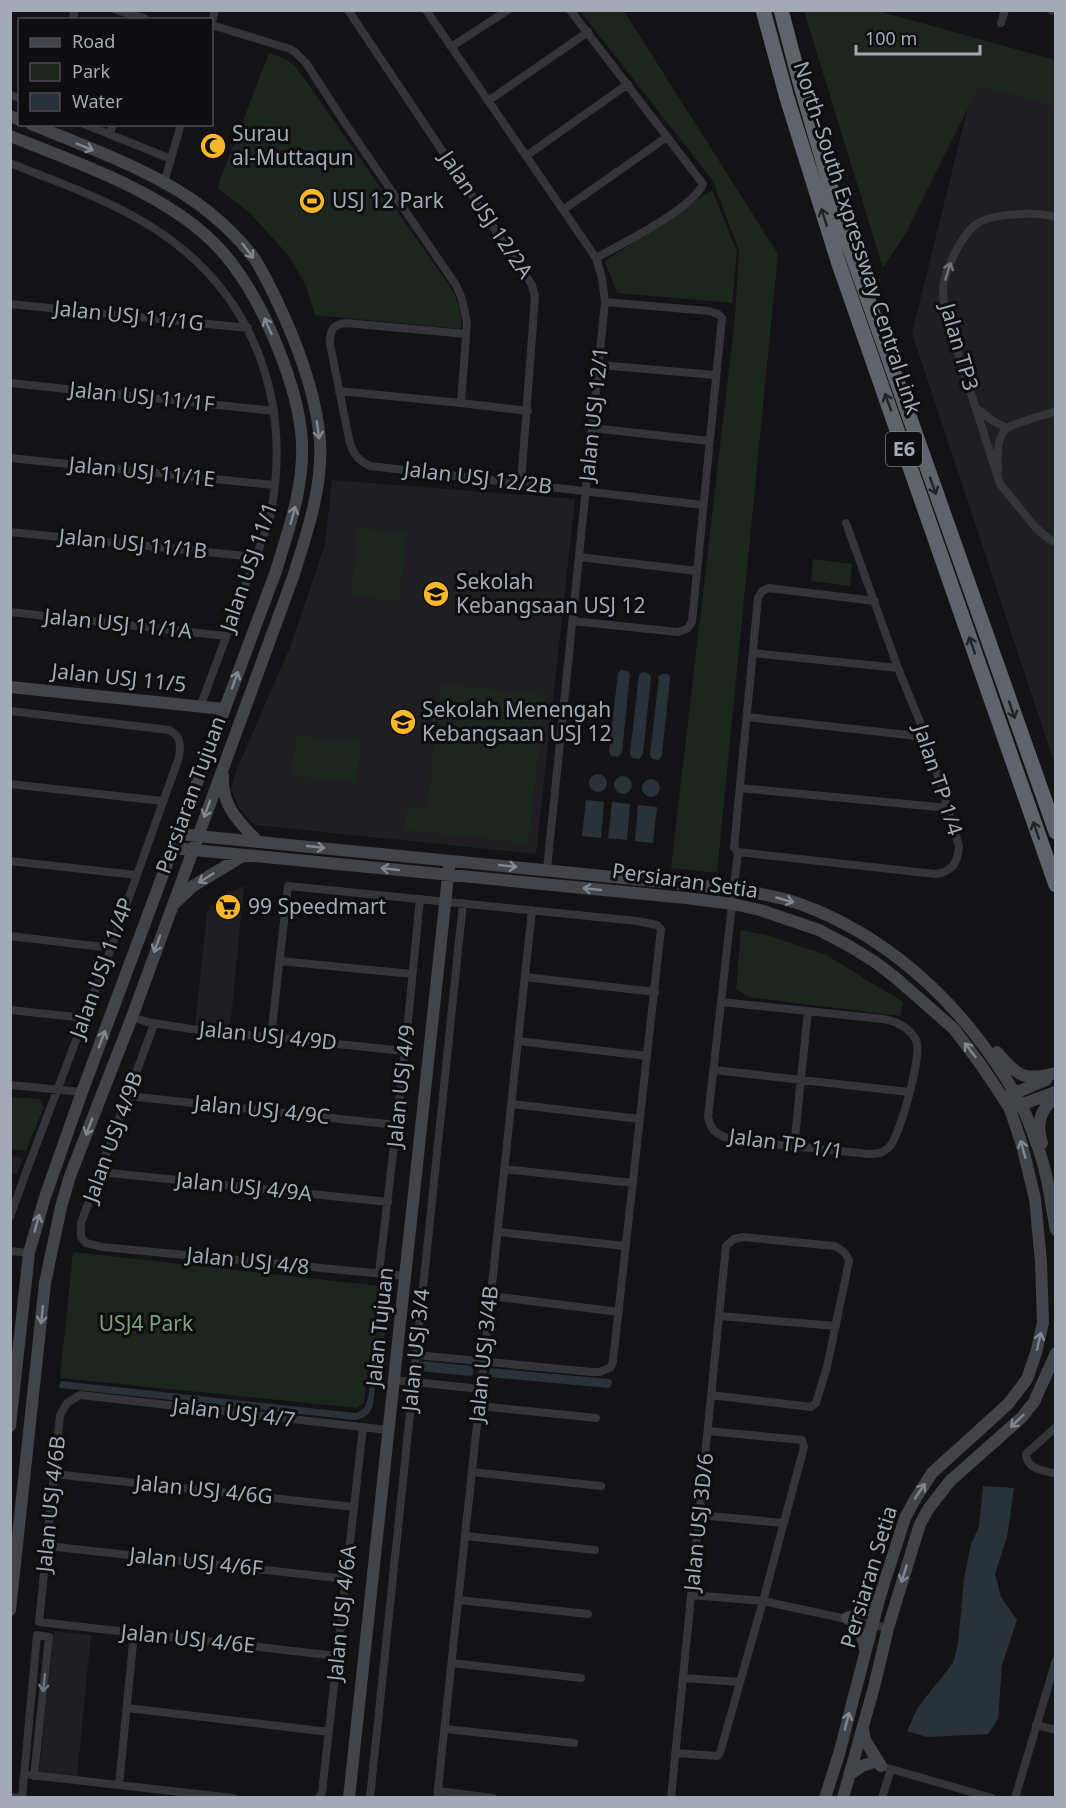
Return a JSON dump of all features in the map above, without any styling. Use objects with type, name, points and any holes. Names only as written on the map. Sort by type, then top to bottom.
[{"type":"highway","name":"North–South Expressway Central Link","points":[[763,10],[787,98],[839,264],[1056,885]]},
{"type":"highway","name":"North–South Expressway Central Link","points":[[781,10],[842,223],[1056,832]]},
{"type":"main road","name":"Persiaran Tujuan","points":[[10,1610],[45,1283],[55,1228],[70,1176],[132,1017],[293,577],[313,515],[320,441],[315,406],[303,364],[266,277],[241,242],[209,212],[164,183],[124,162],[36,126]]},
{"type":"main road","name":"Persiaran Tujuan","points":[[10,136],[94,170],[138,191],[181,216],[232,263],[247,285],[263,316],[286,370],[299,420],[302,442],[295,511],[276,571],[45,1197],[29,1253],[10,1426]]},
{"type":"main road","points":[[286,370],[297,372],[303,364]]},
{"type":"main road","name":"Jalan USJ 11/5","points":[[10,687],[224,709]]},
{"type":"main road","points":[[225,761],[222,789],[227,803],[240,823],[257,841]]},
{"type":"main road","name":"Persiaran Setia","points":[[178,834],[734,889],[788,900],[814,910],[870,937],[935,990],[969,1027],[1000,1068],[1012,1101],[1045,1170],[1056,1230]]},
{"type":"main road","name":"Persiaran Setia","points":[[173,848],[733,904],[760,910],[819,930],[851,946],[875,962],[954,1029],[1012,1101],[1035,1199],[1041,1262],[1043,1323],[1036,1353],[1027,1379],[1008,1404],[932,1473],[914,1501],[903,1525],[880,1596],[839,1754],[825,1797]]},
{"type":"main road","points":[[171,907],[193,886],[245,855]]},
{"type":"main road","name":"Jalan Tujuan","points":[[349,1797],[450,860]]},
{"type":"main road","points":[[547,869],[548,880],[552,885]]},
{"type":"main road","points":[[935,990],[966,1016],[1008,1066],[1020,1074],[1036,1078],[1056,1075]]},
{"type":"main road","points":[[1012,1101],[1056,1075]]},
{"type":"main road","points":[[1012,1101],[1056,1092]]},
{"type":"main road","points":[[1056,1097],[1047,1103],[1040,1118],[1039,1133],[1056,1193]]},
{"type":"main road","name":"Persiaran Setia","points":[[843,1797],[888,1628],[920,1524],[950,1481],[1021,1418],[1034,1402],[1056,1353]]},
{"type":"main road","points":[[847,1618],[863,1613],[880,1596]]},
{"type":"main road","points":[[847,1618],[858,1627],[865,1654]]},
{"type":"main road","points":[[863,1728],[865,1740],[881,1766]]},
{"type":"main road","points":[[849,1775],[862,1766],[881,1766]]},
{"type":"street","points":[[116,10],[144,16]]},
{"type":"street","name":"Jalan USJ 12/2A","points":[[348,10],[532,285],[535,297],[521,483]]},
{"type":"street","name":"Jalan USJ 12/1","points":[[426,10],[596,258],[602,278],[605,302],[547,869]]},
{"type":"street","points":[[451,47],[508,10]]},
{"type":"street","points":[[570,10],[703,184],[700,191],[684,206],[596,258]]},
{"type":"street","points":[[1002,23],[1005,10]]},
{"type":"street","points":[[1051,10],[1056,12]]},
{"type":"street","points":[[213,24],[290,49],[306,63],[456,285],[466,312],[461,403]]},
{"type":"street","points":[[488,101],[588,32]]},
{"type":"street","points":[[525,156],[628,84]]},
{"type":"street","points":[[89,126],[171,159]]},
{"type":"street","points":[[110,135],[112,126]]},
{"type":"street","points":[[164,183],[180,126]]},
{"type":"street","points":[[563,210],[667,137]]},
{"type":"street","name":"Jalan USJ 11/1","points":[[10,163],[134,216],[180,246],[211,276],[248,328],[266,370],[274,411],[276,447],[273,501],[256,557],[200,706]]},
{"type":"street","name":"Jalan TP3","points":[[1056,217],[1045,213],[1012,214],[974,225],[953,255],[943,287],[946,315],[1000,484],[1035,527],[1056,543]]},
{"type":"street","points":[[572,621],[678,632],[687,629],[692,622],[722,318],[709,311],[605,302]]},
{"type":"street","name":"Jalan USJ 11/1G","points":[[10,304],[248,328]]},
{"type":"street","points":[[466,334],[339,324],[333,327],[330,338],[339,392],[528,411]]},
{"type":"street","points":[[599,365],[716,375]]},
{"type":"street","name":"Jalan USJ 11/1F","points":[[10,383],[274,411]]},
{"type":"street","name":"Jalan USJ 12/2B","points":[[339,392],[350,446],[358,459],[370,466],[703,505]]},
{"type":"street","points":[[976,408],[1007,428]]},
{"type":"street","points":[[1000,484],[997,462],[1001,437],[1007,428],[1056,411]]},
{"type":"street","points":[[592,428],[710,441]]},
{"type":"street","name":"Jalan USJ 11/1E","points":[[10,458],[274,485]]},
{"type":"street","name":"Jalan TP 1/4","points":[[738,852],[926,873],[944,873],[957,863],[959,846],[926,737],[898,668],[846,523]]},
{"type":"street","name":"Jalan USJ 11/1B","points":[[10,531],[256,557]]},
{"type":"street","points":[[579,557],[697,571]]},
{"type":"street","points":[[734,889],[738,852],[734,848],[758,598],[762,591],[769,588],[875,601]]},
{"type":"street","name":"Jalan USJ 11/1A","points":[[10,612],[226,636]]},
{"type":"street","points":[[753,653],[898,668]]},
{"type":"street","name":"Jalan USJ 11/4P","points":[[10,711],[161,728],[176,733],[181,747],[111,948],[10,1217]]},
{"type":"street","points":[[747,717],[926,737]]},
{"type":"street","points":[[10,784],[162,801]]},
{"type":"street","points":[[740,788],[948,808]]},
{"type":"street","points":[[10,861],[136,875]]},
{"type":"street","points":[[271,1036],[288,886],[646,922],[662,929],[611,1367],[600,1372],[416,1355]]},
{"type":"street","name":"Jalan TP 1/1","points":[[734,889],[708,1118],[710,1126],[715,1133],[734,1140],[869,1154],[884,1152],[897,1133],[909,1092],[918,1055],[916,1040],[907,1030],[891,1020],[808,1011]]},
{"type":"street","name":"Jalan USJ 4/9","points":[[379,1273],[420,899]]},
{"type":"street","name":"Jalan USJ 3/4","points":[[369,1797],[463,903]]},
{"type":"street","name":"Jalan USJ 3/4B","points":[[438,1794],[532,910]]},
{"type":"street","points":[[10,936],[111,948]]},
{"type":"street","points":[[280,961],[412,974]]},
{"type":"street","points":[[525,977],[655,992]]},
{"type":"street","points":[[721,1002],[808,1011],[794,1147]]},
{"type":"street","points":[[10,1010],[85,1018]]},
{"type":"street","name":"Jalan USJ 4/9D","points":[[132,1017],[154,1024],[405,1051]]},
{"type":"street","name":"Jalan USJ 4/9B","points":[[92,1244],[86,1243],[81,1237],[80,1230],[154,1024]]},
{"type":"street","points":[[518,1041],[647,1056]]},
{"type":"street","points":[[714,1070],[909,1092]]},
{"type":"street","points":[[10,1085],[82,1092]]},
{"type":"street","name":"Jalan USJ 4/9C","points":[[128,1096],[396,1125]]},
{"type":"street","points":[[512,1104],[640,1119]]},
{"type":"street","points":[[504,1169],[633,1183]]},
{"type":"street","name":"Jalan USJ 4/9A","points":[[100,1172],[388,1202]]},
{"type":"street","points":[[498,1232],[625,1246]]},
{"type":"street","name":"Jalan USJ 3D/6","points":[[670,1797],[726,1246],[734,1239],[742,1237],[834,1246],[841,1249],[848,1255],[849,1261],[836,1326]]},
{"type":"street","name":"Jalan USJ 4/8","points":[[92,1244],[405,1276]]},
{"type":"street","points":[[10,1251],[29,1253]]},
{"type":"street","points":[[491,1296],[619,1312]]},
{"type":"street","points":[[711,1395],[811,1407],[816,1403],[836,1326],[719,1316]]},
{"type":"street","points":[[394,1380],[481,1389]]},
{"type":"street","name":"Jalan USJ 4/7","points":[[80,1395],[388,1430]]},
{"type":"street","name":"Jalan USJ 4/6B","points":[[39,1622],[60,1415],[67,1403],[80,1395]]},
{"type":"street","points":[[479,1406],[596,1418]]},
{"type":"street","points":[[1056,1427],[1026,1454],[1027,1463],[1031,1467],[1056,1474]]},
{"type":"street","name":"Jalan USJ 4/6A","points":[[319,1797],[322,1792],[363,1428]]},
{"type":"street","points":[[675,1753],[717,1756],[720,1753],[804,1447],[802,1440],[708,1431]]},
{"type":"street","points":[[472,1472],[601,1486]]},
{"type":"street","name":"Jalan USJ 4/6G","points":[[54,1474],[354,1507]]},
{"type":"street","points":[[699,1515],[784,1523]]},
{"type":"street","points":[[465,1536],[595,1550]]},
{"type":"street","name":"Jalan USJ 4/6F","points":[[46,1546],[346,1579]]},
{"type":"street","points":[[691,1595],[763,1601],[888,1628]]},
{"type":"street","points":[[458,1600],[588,1614]]},
{"type":"street","name":"Jalan USJ 4/6E","points":[[39,1622],[337,1656]]},
{"type":"street","points":[[119,1785],[134,1633]]},
{"type":"street","points":[[10,1797],[20,1797],[24,1775],[37,1635],[49,1636],[34,1776]]},
{"type":"street","points":[[1015,1797],[1056,1660]]},
{"type":"street","points":[[452,1663],[581,1678]]},
{"type":"street","points":[[683,1678],[740,1682]]},
{"type":"street","points":[[127,1708],[329,1732]]},
{"type":"street","points":[[1036,1725],[1056,1730]]},
{"type":"street","points":[[445,1729],[574,1743]]},
{"type":"street","points":[[839,1754],[992,1797]]},
{"type":"street","points":[[881,1766],[882,1797]]},
{"type":"street","points":[[24,1775],[233,1797]]},
{"type":"street","points":[[438,1794],[493,1797]]},
{"type":"shaded area","points":[[975,79],[1055,104],[1055,765],[912,333]]},
{"type":"shaded area","points":[[332,480],[575,499],[536,854],[255,825],[238,806],[231,790],[236,771],[291,645],[325,544]]},
{"type":"shaded area","points":[[244,886],[230,1029],[195,1025],[207,913],[223,895]]},
{"type":"shaded area","points":[[11,1156],[23,1158],[17,1174],[11,1173]]},
{"type":"shaded area","points":[[54,1631],[91,1635],[77,1777],[39,1774]]},
{"type":"green space","points":[[580,11],[624,11],[778,254],[717,873],[671,868],[735,318],[739,251],[713,181]]},
{"type":"green space","points":[[804,11],[878,11],[1055,60],[1055,106],[979,86],[906,233],[883,268]]},
{"type":"green space","name":"USJ 12 Park","points":[[269,53],[286,59],[296,67],[449,285],[459,306],[461,329],[315,315],[306,286],[289,256],[250,213],[217,188]]},
{"type":"green space","points":[[712,190],[737,251],[732,303],[617,293],[605,261]]},
{"type":"green space","points":[[358,528],[406,533],[399,601],[351,596]]},
{"type":"green space","points":[[813,559],[852,564],[850,586],[811,581]]},
{"type":"green space","points":[[440,684],[545,695],[528,843],[405,830],[407,807],[428,808]]},
{"type":"green space","points":[[296,736],[360,742],[357,782],[292,776]]},
{"type":"green space","points":[[741,930],[770,936],[826,955],[903,1002],[901,1016],[749,997],[736,989]]},
{"type":"green space","points":[[11,1097],[39,1099],[44,1107],[26,1151],[11,1149]]},
{"type":"green space","name":"USJ4 Park","points":[[73,1252],[389,1287],[382,1358],[369,1358],[364,1403],[357,1408],[60,1378]]},
{"type":"water","points":[[621,670],[630,674],[622,752],[618,757],[611,756],[609,751],[618,673]]},
{"type":"water","points":[[642,672],[651,676],[643,754],[639,759],[632,758],[630,753],[639,675]]},
{"type":"water","points":[[668,674],[670,678],[662,755],[659,760],[652,759],[650,755],[659,676]]},
{"type":"water","points":[[598,774],[604,777],[607,783],[604,789],[598,792],[592,789],[589,783],[592,777]]},
{"type":"water","points":[[623,776],[629,779],[632,785],[629,791],[623,794],[617,791],[614,785],[617,779]]},
{"type":"water","points":[[651,779],[657,782],[660,788],[657,794],[651,797],[645,794],[642,788],[645,782]]},
{"type":"water","points":[[586,800],[604,802],[601,838],[582,836]]},
{"type":"water","points":[[612,802],[630,804],[627,840],[608,838]]},
{"type":"water","points":[[638,805],[657,807],[653,843],[635,841]]},
{"type":"water","points":[[387,1358],[386,1366],[376,1379],[370,1411],[365,1417],[355,1420],[59,1387],[61,1381],[355,1413],[361,1411],[367,1401],[373,1366]]},
{"type":"water","points":[[421,1361],[473,1366],[473,1374],[471,1376],[420,1371]]},
{"type":"water","points":[[490,1368],[612,1381],[609,1388],[489,1377]]},
{"type":"water","points":[[983,1486],[1014,1488],[1007,1537],[995,1574],[1001,1597],[1017,1620],[1002,1665],[998,1719],[988,1734],[927,1737],[907,1731],[918,1707],[953,1663],[958,1644],[964,1579],[971,1544],[979,1527]]},
{"type":"place","name":"Surau al-Muttaqun","points":[[213,146]]},
{"type":"place","name":"USJ 12 Park","points":[[312,201]]},
{"type":"place","name":"Sekolah Kebangsaan USJ 12","points":[[436,594]]},
{"type":"place","name":"Sekolah Menengah Kebangsaan USJ 12","points":[[403,722]]},
{"type":"place","name":"99 Speedmart","points":[[228,907]]}]
